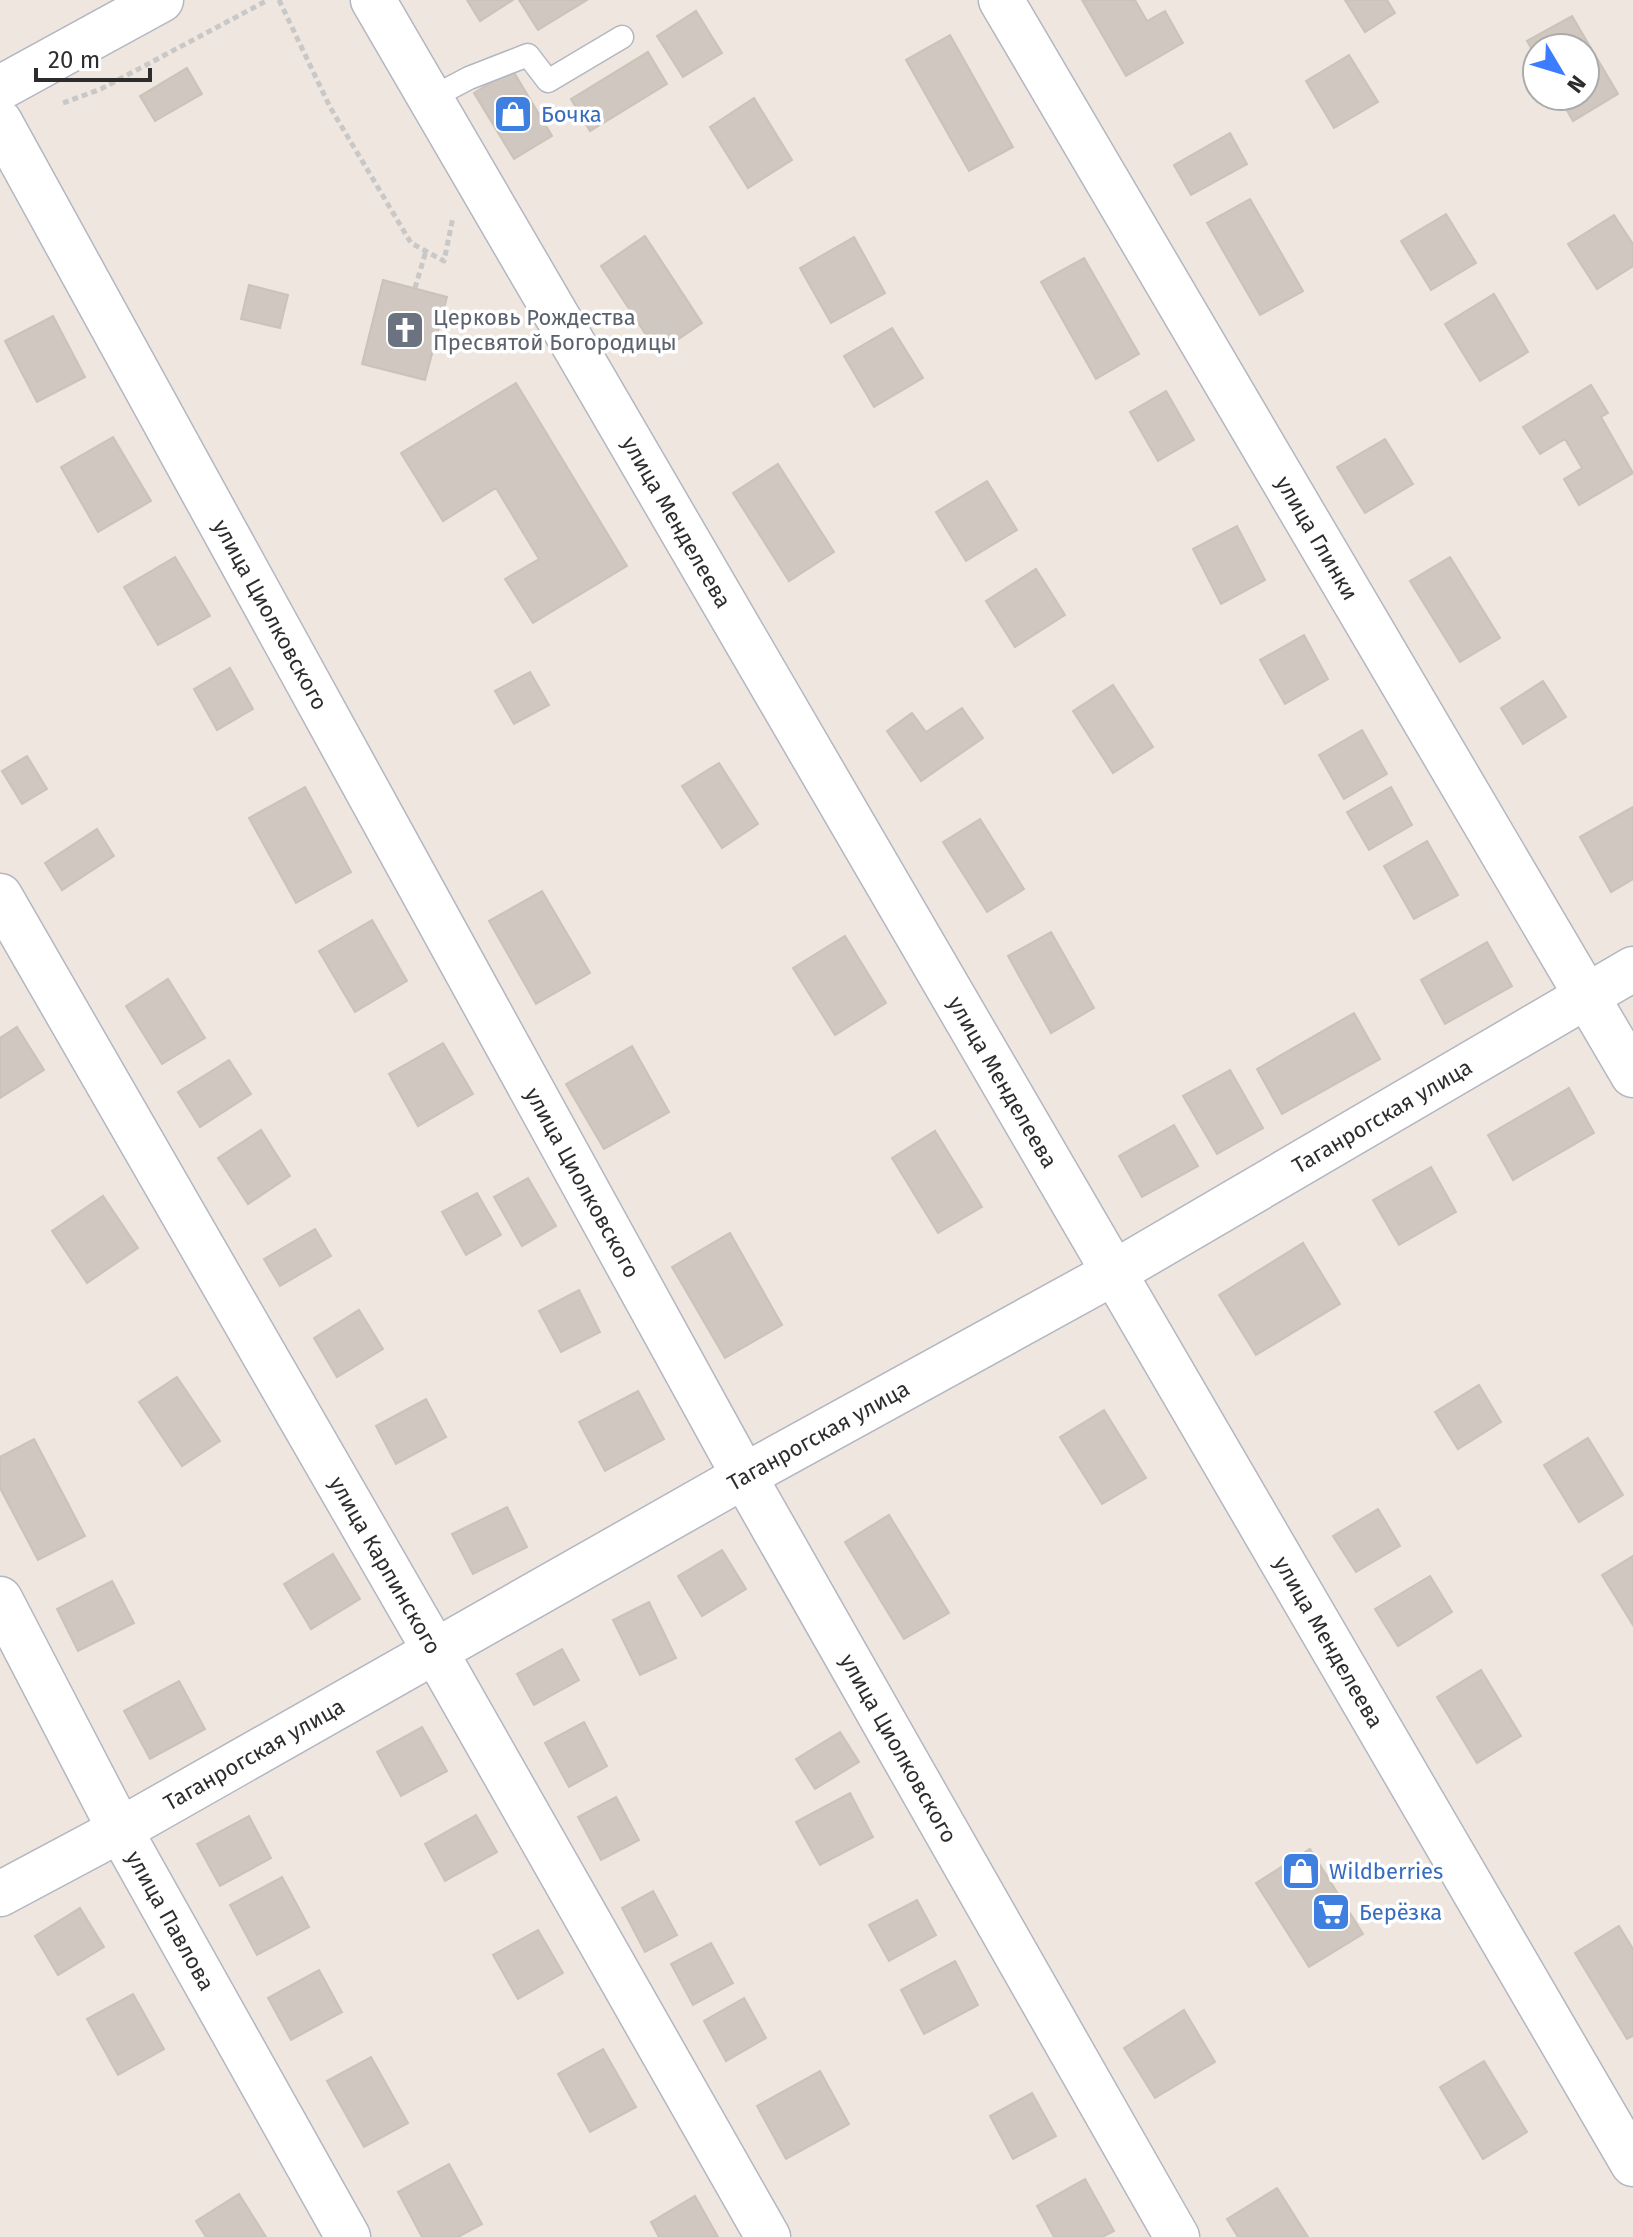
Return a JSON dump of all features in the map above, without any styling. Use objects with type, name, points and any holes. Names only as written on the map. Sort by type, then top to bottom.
[{"type":"street","points":[[4,76],[161,0]]},
{"type":"street","name":"улица Менделеева","points":[[373,0],[1630,2151]]},
{"type":"street","name":"улица Глинки","points":[[1001,0],[1633,1075]]},
{"type":"street","name":"улица Циолковского","points":[[0,122],[744,1476],[1177,2237]]},
{"type":"street","name":"улица Карпинского","points":[[0,896],[768,2237]]},
{"type":"street","name":"Таганрогская улица","points":[[0,1894],[120,1830],[744,1476],[1115,1272],[1633,969]]},
{"type":"street","name":"улица Павлова","points":[[0,1599],[120,1830],[348,2237]]},
{"type":"lane","points":[[431,98],[469,78],[528,55],[548,81],[622,37]]},
{"type":"path","points":[[59,105],[101,89],[268,0]]},
{"type":"path","points":[[279,0],[330,107],[411,243],[444,261],[453,217],[488,196]]},
{"type":"path","points":[[415,288],[426,251]]},
{"type":"building","points":[[467,0],[513,0],[480,21]]},
{"type":"building","points":[[519,0],[587,0],[538,30]]},
{"type":"building","points":[[1082,0],[1135,0],[1147,21],[1165,11],[1183,43],[1126,76]]},
{"type":"building","points":[[1345,0],[1387,0],[1395,13],[1365,32]]},
{"type":"building","points":[[696,11],[722,53],[683,77],[657,36]]},
{"type":"building","points":[[1572,16],[1581,32],[1543,32]]},
{"type":"building","points":[[950,35],[1013,147],[969,171],[906,60]]},
{"type":"building","points":[[648,52],[667,84],[590,131],[571,99]]},
{"type":"building","points":[[1349,55],[1378,102],[1334,128],[1306,81]]},
{"type":"building","points":[[1601,65],[1618,94],[1601,104]]},
{"type":"building","points":[[187,68],[202,94],[155,121],[140,96]]},
{"type":"building","name":"Бочка","points":[[512,69],[552,136],[514,159],[474,93]]},
{"type":"building","points":[[754,98],[792,160],[748,188],[710,127]]},
{"type":"building","points":[[1568,112],[1588,112],[1573,121]]},
{"type":"building","points":[[1230,133],[1247,164],[1191,195],[1174,165]]},
{"type":"building","points":[[1250,199],[1303,291],[1260,315],[1207,223]]},
{"type":"building","points":[[1446,214],[1476,263],[1431,290],[1401,241]]},
{"type":"building","points":[[1614,215],[1633,244],[1633,266],[1597,289],[1568,244]]},
{"type":"building","points":[[645,236],[702,323],[658,353],[601,266]]},
{"type":"building","points":[[854,237],[885,293],[831,323],[800,268]]},
{"type":"building","points":[[1084,258],[1139,354],[1096,379],[1041,282]]},
{"type":"building","name":"Церковь Рождества Пресвятой Богородицы","points":[[383,280],[447,297],[425,380],[362,364]]},
{"type":"building","points":[[249,285],[288,295],[280,328],[241,319]]},
{"type":"building","points":[[1494,294],[1528,352],[1480,381],[1445,324]]},
{"type":"building","points":[[53,316],[85,377],[37,402],[5,341]]},
{"type":"building","points":[[892,328],[923,378],[874,407],[844,356]]},
{"type":"building","points":[[516,383],[627,566],[533,623],[505,579],[539,559],[496,488],[443,521],[401,453]]},
{"type":"building","points":[[1591,385],[1608,413],[1601,417],[1633,473],[1579,505],[1564,479],[1582,468],[1565,439],[1540,454],[1523,427]]},
{"type":"building","points":[[1166,391],[1194,440],[1158,461],[1130,412]]},
{"type":"building","points":[[113,437],[151,501],[98,532],[61,467]]},
{"type":"building","points":[[1385,439],[1413,484],[1365,513],[1337,467]]},
{"type":"building","points":[[778,464],[834,552],[789,581],[733,493]]},
{"type":"building","points":[[987,481],[1017,530],[966,561],[936,512]]},
{"type":"building","points":[[1237,526],[1265,580],[1221,604],[1193,549]]},
{"type":"building","points":[[175,557],[210,616],[158,645],[124,587]]},
{"type":"building","points":[[1450,557],[1500,638],[1460,662],[1410,581]]},
{"type":"building","points":[[1036,569],[1065,615],[1015,647],[986,601]]},
{"type":"building","points":[[1304,635],[1328,679],[1285,704],[1260,660]]},
{"type":"building","points":[[230,668],[253,709],[217,730],[194,689]]},
{"type":"building","points":[[530,672],[549,705],[514,724],[495,691]]},
{"type":"building","points":[[1543,681],[1566,717],[1523,744],[1501,708]]},
{"type":"building","points":[[1113,685],[1153,747],[1113,773],[1073,711]]},
{"type":"building","points":[[962,708],[983,738],[921,781],[887,731],[912,713],[926,732]]},
{"type":"building","points":[[1362,730],[1387,774],[1344,799],[1319,755]]},
{"type":"building","points":[[27,756],[47,789],[22,804],[2,771]]},
{"type":"building","points":[[719,763],[758,824],[722,848],[682,786]]},
{"type":"building","points":[[305,787],[351,872],[296,903],[249,818]]},
{"type":"building","points":[[1391,787],[1412,825],[1369,850],[1347,812]]},
{"type":"building","points":[[1633,807],[1633,879],[1611,892],[1580,837]]},
{"type":"building","points":[[980,819],[1024,889],[987,912],[943,842]]},
{"type":"building","points":[[97,829],[114,856],[62,890],[45,863]]},
{"type":"building","points":[[1427,841],[1458,895],[1414,919],[1384,866]]},
{"type":"building","points":[[542,891],[590,973],[536,1004],[489,921]]},
{"type":"building","points":[[372,920],[407,981],[355,1012],[319,951]]},
{"type":"building","points":[[1051,932],[1094,1008],[1051,1033],[1008,956]]},
{"type":"building","points":[[845,936],[886,1003],[835,1035],[793,968]]},
{"type":"building","points":[[1487,942],[1512,986],[1445,1024],[1421,980]]},
{"type":"building","points":[[168,979],[205,1038],[162,1064],[126,1006]]},
{"type":"building","points":[[1354,1013],[1380,1059],[1282,1114],[1257,1069]]},
{"type":"building","points":[[17,1027],[44,1070],[0,1098],[0,1038]]},
{"type":"building","points":[[443,1043],[473,1094],[418,1126],[389,1074]]},
{"type":"building","points":[[632,1046],[669,1112],[604,1149],[566,1084]]},
{"type":"building","points":[[229,1060],[251,1094],[200,1127],[178,1092]]},
{"type":"building","points":[[1230,1070],[1263,1128],[1217,1154],[1183,1096]]},
{"type":"building","points":[[1569,1088],[1594,1133],[1513,1180],[1488,1135]]},
{"type":"building","points":[[1174,1125],[1198,1166],[1142,1197],[1119,1156]]},
{"type":"building","points":[[261,1130],[290,1176],[248,1204],[218,1158]]},
{"type":"building","points":[[935,1131],[982,1207],[938,1233],[892,1158]]},
{"type":"building","points":[[1431,1167],[1456,1212],[1399,1245],[1373,1200]]},
{"type":"building","points":[[528,1178],[556,1226],[522,1246],[494,1197]]},
{"type":"building","points":[[477,1193],[501,1235],[466,1255],[442,1212]]},
{"type":"building","points":[[103,1196],[138,1248],[87,1283],[52,1231]]},
{"type":"building","points":[[315,1229],[331,1256],[280,1286],[264,1259]]},
{"type":"building","points":[[730,1233],[782,1325],[725,1358],[672,1267]]},
{"type":"building","points":[[1303,1243],[1340,1304],[1256,1355],[1219,1295]]},
{"type":"building","points":[[579,1290],[600,1332],[561,1352],[539,1311]]},
{"type":"building","points":[[359,1310],[383,1349],[337,1377],[314,1338]]},
{"type":"building","points":[[177,1377],[220,1441],[182,1466],[139,1402]]},
{"type":"building","points":[[1479,1385],[1501,1422],[1458,1449],[1435,1412]]},
{"type":"building","points":[[638,1391],[664,1439],[605,1471],[579,1422]]},
{"type":"building","points":[[426,1399],[446,1437],[396,1464],[376,1426]]},
{"type":"building","points":[[1104,1410],[1146,1478],[1102,1504],[1060,1437]]},
{"type":"building","points":[[1588,1438],[1623,1495],[1579,1522],[1544,1465]]},
{"type":"building","points":[[34,1439],[85,1536],[38,1560],[0,1488],[0,1457]]},
{"type":"building","points":[[507,1507],[527,1547],[473,1574],[452,1534]]},
{"type":"building","points":[[1378,1509],[1400,1546],[1356,1572],[1333,1536]]},
{"type":"building","points":[[889,1515],[949,1613],[904,1639],[845,1542]]},
{"type":"building","points":[[722,1550],[746,1589],[702,1616],[678,1576]]},
{"type":"building","points":[[333,1554],[360,1599],[311,1629],[284,1584]]},
{"type":"building","points":[[1633,1556],[1633,1625],[1602,1575]]},
{"type":"building","points":[[1430,1576],[1452,1612],[1398,1646],[1375,1609]]},
{"type":"building","points":[[112,1581],[134,1623],[78,1651],[57,1609]]},
{"type":"building","points":[[649,1602],[676,1658],[640,1675],[613,1620]]},
{"type":"building","points":[[562,1649],[579,1680],[534,1705],[517,1674]]},
{"type":"building","points":[[1481,1670],[1521,1736],[1477,1763],[1437,1697]]},
{"type":"building","points":[[179,1681],[205,1729],[150,1759],[124,1711]]},
{"type":"building","points":[[584,1722],[607,1766],[569,1787],[545,1743]]},
{"type":"building","points":[[422,1727],[447,1771],[401,1796],[377,1752]]},
{"type":"building","points":[[840,1732],[859,1762],[815,1789],[796,1759]]},
{"type":"building","points":[[850,1793],[873,1837],[820,1865],[796,1822]]},
{"type":"building","points":[[616,1797],[639,1840],[601,1860],[578,1817]]},
{"type":"building","points":[[476,1815],[497,1852],[445,1881],[425,1844]]},
{"type":"building","points":[[249,1816],[271,1858],[220,1886],[197,1844]]},
{"type":"building","points":[[1310,1849],[1363,1934],[1309,1967],[1256,1883]]},
{"type":"building","points":[[282,1877],[309,1927],[257,1955],[230,1905]]},
{"type":"building","points":[[653,1891],[677,1935],[645,1952],[622,1908]]},
{"type":"building","points":[[917,1900],[936,1935],[889,1961],[869,1925]]},
{"type":"building","points":[[80,1908],[104,1947],[58,1975],[35,1936]]},
{"type":"building","points":[[1619,1926],[1633,1949],[1633,2036],[1627,2039],[1575,1953]]},
{"type":"building","points":[[538,1930],[563,1973],[518,1999],[493,1955]]},
{"type":"building","points":[[711,1943],[733,1983],[693,2005],[671,1964]]},
{"type":"building","points":[[955,1961],[978,2005],[924,2034],[901,1990]]},
{"type":"building","points":[[319,1970],[342,2012],[291,2040],[268,1998]]},
{"type":"building","points":[[133,1994],[164,2049],[118,2075],[87,2019]]},
{"type":"building","points":[[744,1998],[766,2038],[726,2061],[704,2021]]},
{"type":"building","points":[[1184,2010],[1215,2062],[1155,2098],[1124,2048]]},
{"type":"building","points":[[603,2049],[636,2107],[590,2132],[558,2074]]},
{"type":"building","points":[[371,2057],[408,2123],[364,2147],[327,2081]]},
{"type":"building","points":[[1484,2061],[1527,2132],[1483,2159],[1440,2087]]},
{"type":"building","points":[[820,2071],[849,2124],[786,2159],[757,2106]]},
{"type":"building","points":[[1032,2093],[1056,2136],[1013,2159],[990,2116]]},
{"type":"building","points":[[449,2164],[482,2224],[458,2237],[422,2237],[398,2192]]},
{"type":"building","points":[[1085,2179],[1114,2231],[1102,2237],[1054,2237],[1037,2206]]},
{"type":"building","points":[[1277,2188],[1308,2237],[1238,2237],[1227,2219]]},
{"type":"building","points":[[239,2194],[266,2237],[206,2237],[196,2221]]},
{"type":"building","points":[[695,2196],[718,2237],[659,2237],[651,2222]]},
{"type":"place","name":"Бочка","points":[[513,114]]},
{"type":"place","name":"Церковь Рождества Пресвятой Богородицы","points":[[405,330]]},
{"type":"place","name":"Wildberries","points":[[1301,1871]]},
{"type":"place","name":"Берёзка","points":[[1331,1912]]}]
